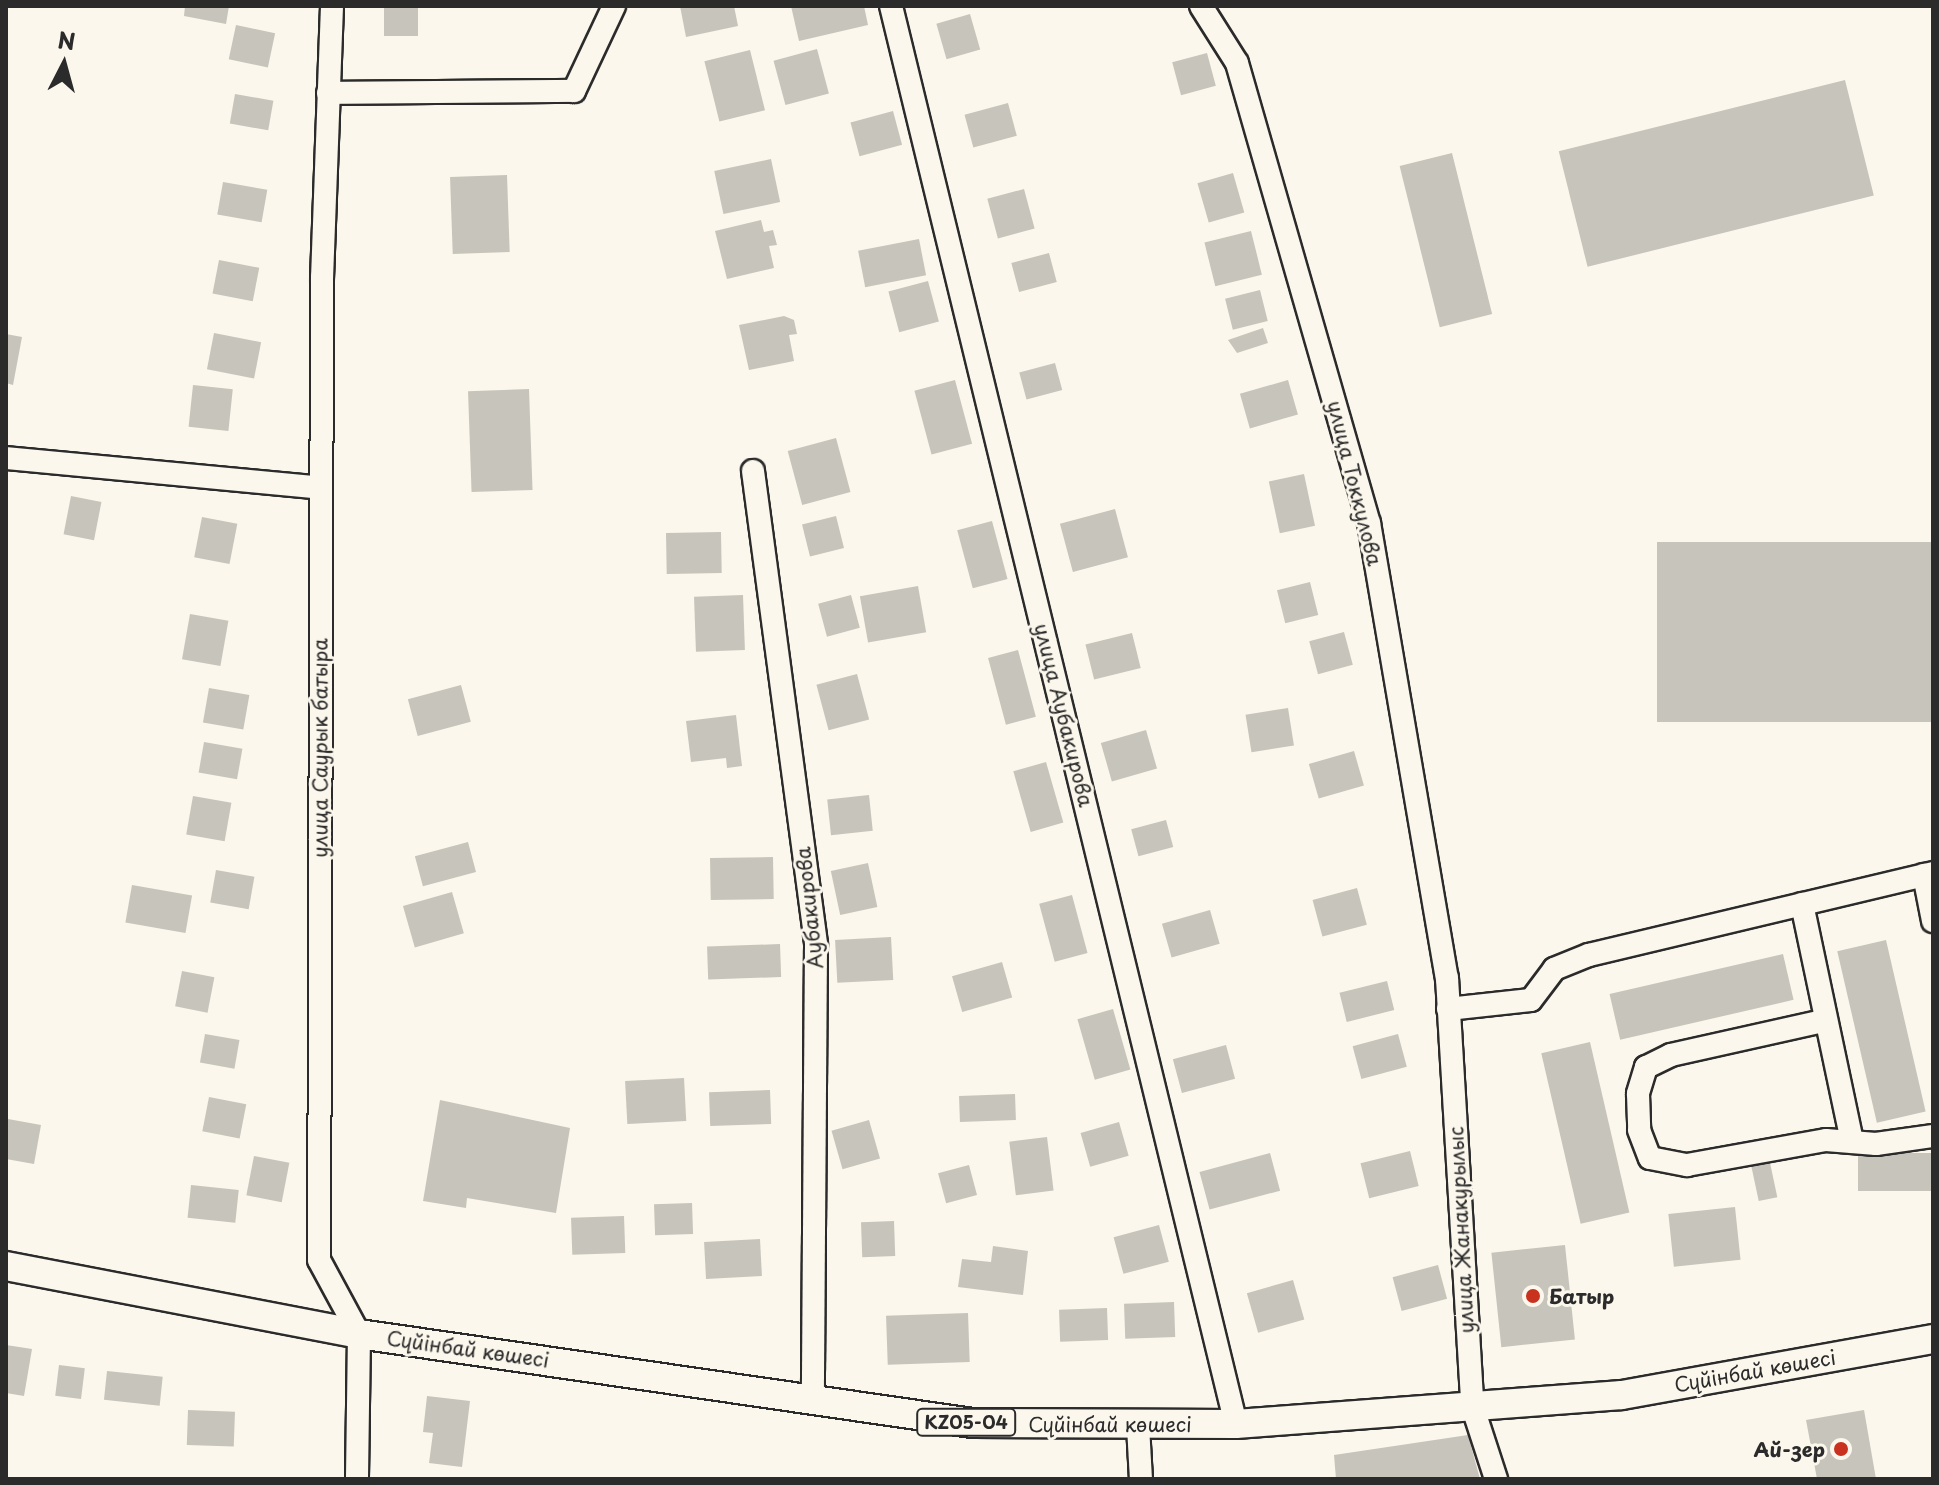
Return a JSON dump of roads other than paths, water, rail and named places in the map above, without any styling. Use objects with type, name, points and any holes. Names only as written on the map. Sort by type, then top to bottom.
[{"type":"main road","name":"Сүйінбай көшесі","points":[[6,1266],[359,1334],[813,1397],[972,1423],[1236,1424],[1622,1395],[1933,1339]]},
{"type":"street","name":"улица Саурык батыра","points":[[332,6],[321,488],[319,1260],[359,1334],[357,1479]]},
{"type":"street","points":[[328,93],[574,91],[614,6]]},
{"type":"street","name":"улица Аубакирова","points":[[891,6],[1236,1424]]},
{"type":"street","name":"улица Токкулова","points":[[1201,6],[1237,63],[1369,523],[1447,978]]},
{"type":"street","points":[[6,458],[321,488]]},
{"type":"street","name":"Аубакирова","points":[[753,471],[816,945],[813,1397]]},
{"type":"street","points":[[1448,1009],[1531,1000],[1554,969],[1589,955],[1928,874],[1933,921]]},
{"type":"street","points":[[1802,904],[1823,1021],[1852,1142]]},
{"type":"street","name":"улица Жанакурылыс","points":[[1447,978],[1472,1405],[1496,1479]]},
{"type":"street","points":[[1823,1021],[1671,1055],[1646,1067],[1638,1094],[1639,1130],[1650,1158],[1687,1165],[1745,1150],[1933,1136]]},
{"type":"street","points":[[1138,1426],[1141,1479]]},
{"type":"place","name":"Батыр","points":[[1533,1296]]},
{"type":"place","name":"Ай-зер","points":[[1841,1449]]}]
